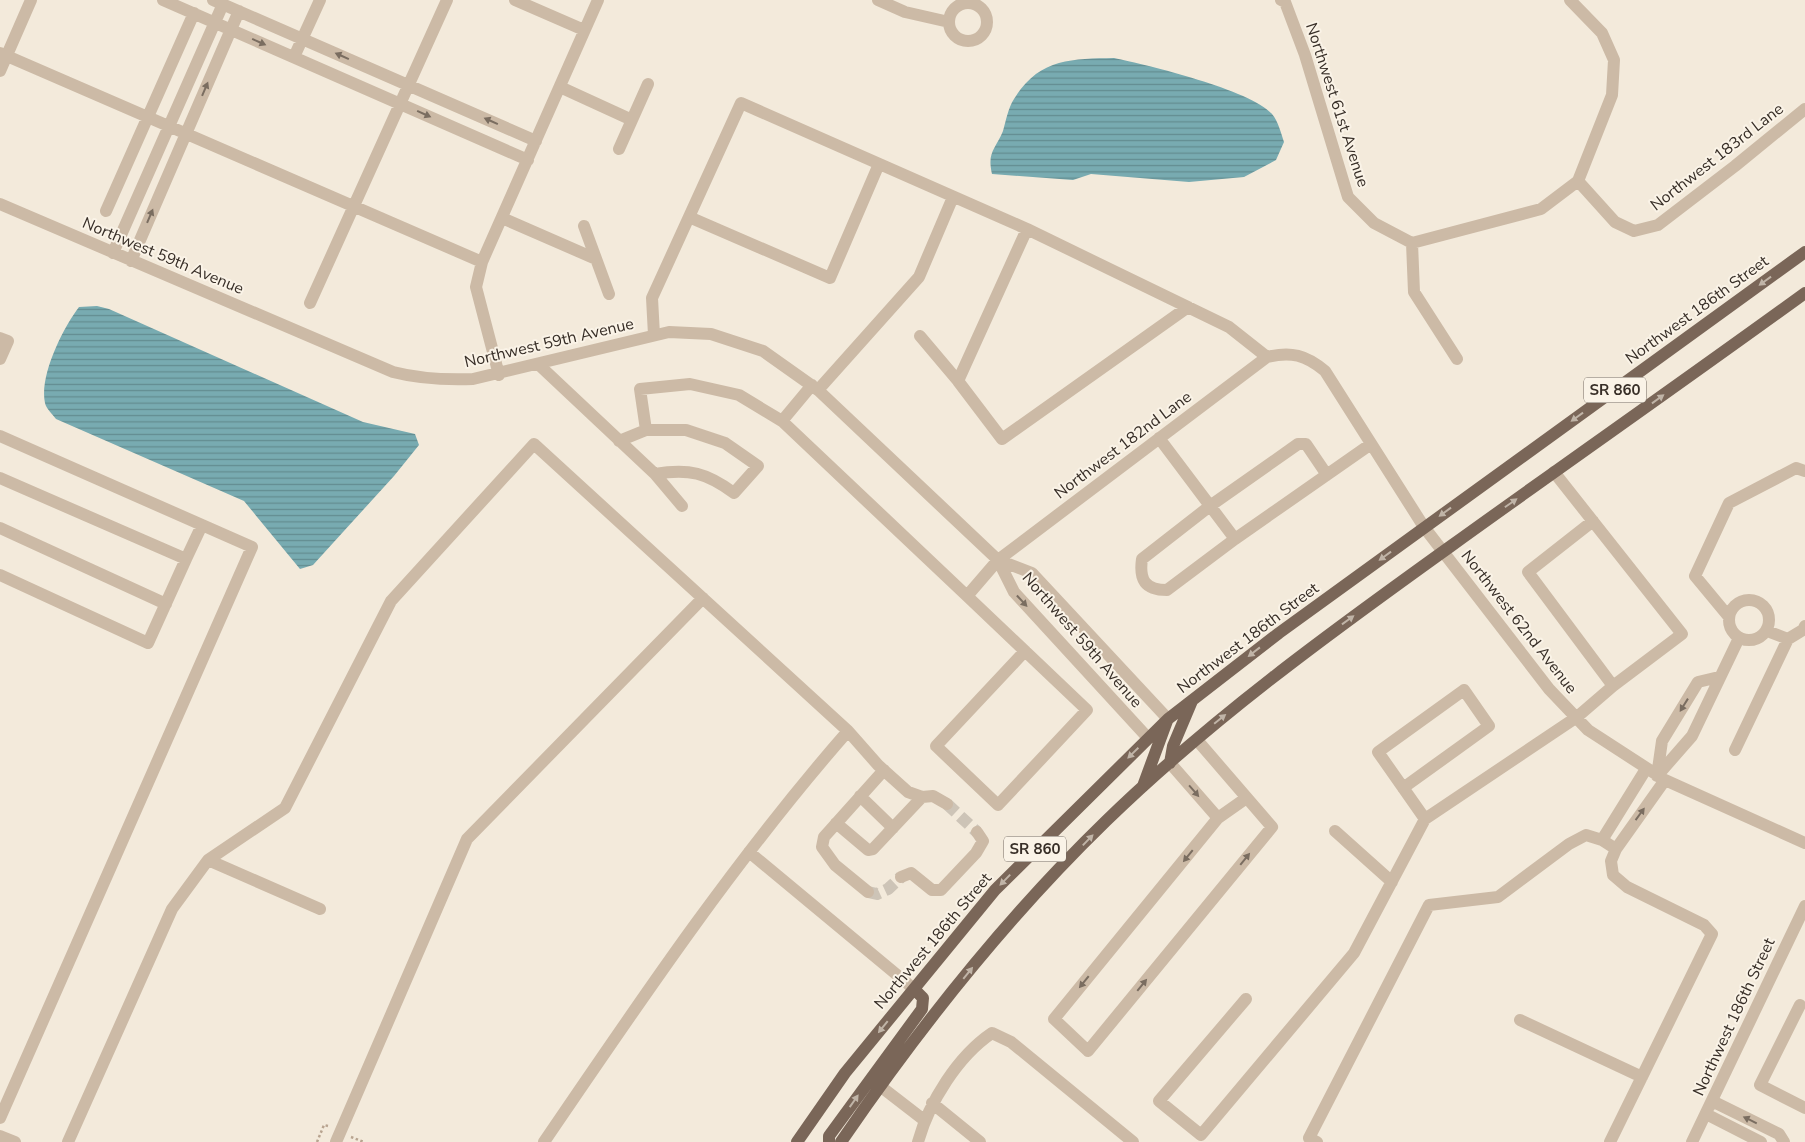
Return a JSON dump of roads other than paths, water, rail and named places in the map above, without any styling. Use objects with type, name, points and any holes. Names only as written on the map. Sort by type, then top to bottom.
[{"type":"main road","name":"Northwest 186th Street","points":[[797,1142],[845,1073],[995,890],[1168,719],[1279,633],[1805,252]]},
{"type":"main road","name":"SR 860","points":[[842,1142],[880,1086],[1020,909],[1107,820],[1170,763],[1318,642],[1805,293]]},
{"type":"main road","points":[[1170,763],[1173,746],[1193,699]]},
{"type":"main road","points":[[1142,789],[1168,719]]},
{"type":"main road","points":[[829,1142],[829,1136],[865,1084],[922,1009],[923,998],[914,989]]},
{"type":"street","points":[[0,71],[3,54],[31,0]]},
{"type":"street","points":[[164,0],[528,160]]},
{"type":"street","points":[[294,57],[320,0]]},
{"type":"street","points":[[310,303],[447,0]]},
{"type":"street","points":[[515,0],[584,30]]},
{"type":"street","points":[[499,374],[476,287],[482,262],[598,0]]},
{"type":"street","points":[[878,0],[905,6],[949,22]]},
{"type":"street","name":"Northwest 61st Avenue","points":[[1281,0],[1286,2],[1305,55],[1348,197],[1374,223],[1412,244]]},
{"type":"street","points":[[1458,359],[1414,292],[1412,244],[1540,209],[1578,181],[1612,95],[1614,60],[1602,33],[1570,0]]},
{"type":"street","points":[[114,253],[215,22],[218,2],[536,141]]},
{"type":"street","points":[[131,260],[239,11]]},
{"type":"street","points":[[106,211],[194,13]]},
{"type":"street","points":[[3,54],[482,262]]},
{"type":"street","points":[[619,148],[648,84]]},
{"type":"street","points":[[560,87],[632,120]]},
{"type":"street","points":[[654,336],[652,298],[742,103],[1027,229],[1229,327],[1267,357]]},
{"type":"street","name":"Northwest 183rd Lane","points":[[1578,181],[1616,222],[1634,231],[1658,225],[1805,109]]},
{"type":"street","points":[[689,217],[830,278],[879,164]]},
{"type":"street","points":[[782,420],[815,388],[919,277],[953,197]]},
{"type":"street","name":"Northwest 59th Avenue","points":[[0,204],[393,372],[440,381],[472,379],[669,332],[712,334],[762,351],[815,388],[998,560],[1014,592],[1148,738]]},
{"type":"street","points":[[502,218],[596,260]]},
{"type":"street","points":[[584,226],[609,294]]},
{"type":"street","points":[[958,381],[1027,229]]},
{"type":"street","points":[[920,336],[958,381],[1002,439],[1188,307]]},
{"type":"street","points":[[0,338],[8,341],[0,359]]},
{"type":"street","name":"Northwest 62nd Avenue","points":[[1267,357],[1283,353],[1298,354],[1313,360],[1325,371],[1424,528],[1549,690],[1588,730],[1656,775],[1805,843]]},
{"type":"street","name":"Northwest 182nd Lane","points":[[967,596],[998,560],[1267,357]]},
{"type":"street","points":[[538,364],[655,474],[682,506]]},
{"type":"street","points":[[646,430],[640,389],[690,384],[739,395],[782,420],[967,596],[1025,651],[1087,710],[998,805],[936,746],[1025,651]]},
{"type":"street","points":[[620,441],[646,430],[686,430],[725,443],[758,466],[734,493],[717,481],[697,473],[676,470],[655,474]]},
{"type":"street","points":[[0,436],[252,547],[0,1118]]},
{"type":"street","points":[[1159,438],[1235,539]]},
{"type":"street","points":[[72,1141],[172,909],[208,860],[286,808],[391,601],[534,444],[848,731],[884,770],[908,792],[922,797],[933,796],[947,804]]},
{"type":"street","points":[[1327,475],[1306,444],[1298,444],[1210,506],[1142,559],[1140,571],[1143,580],[1154,590],[1167,590],[1235,539],[1327,475],[1371,444]]},
{"type":"street","points":[[1729,617],[1695,576],[1729,503],[1796,468],[1805,471]]},
{"type":"street","points":[[1246,999],[1159,1101],[1201,1135],[1354,953],[1425,819],[1577,717],[1613,686],[1682,634],[1554,472]]},
{"type":"street","points":[[0,478],[186,559]]},
{"type":"street","points":[[1593,521],[1528,572],[1613,686]]},
{"type":"street","points":[[0,576],[148,643],[202,525]]},
{"type":"street","points":[[0,528],[166,604]]},
{"type":"street","name":"Northwest 59th Avenue","points":[[998,560],[1032,574],[1168,719]]},
{"type":"street","points":[[336,1142],[467,839],[703,598]]},
{"type":"street","points":[[1744,601],[1760,603],[1769,616],[1766,631],[1754,640],[1739,638],[1730,625],[1729,617],[1732,610],[1744,601]]},
{"type":"street","points":[[1735,750],[1788,639],[1803,630],[1805,626]]},
{"type":"street","points":[[1766,631],[1788,639]]},
{"type":"street","points":[[1602,840],[1656,775],[1692,736],[1739,638]]},
{"type":"street","points":[[1610,1142],[1712,934],[1704,925],[1627,887],[1613,876],[1611,861],[1656,775],[1662,741],[1698,682],[1719,677]]},
{"type":"street","points":[[1403,788],[1489,726],[1464,690],[1378,752],[1403,788],[1425,819]]},
{"type":"street","points":[[544,1142],[636,1005],[749,852],[848,731]]},
{"type":"street","points":[[1197,740],[1245,799],[1272,827],[1088,1051],[1054,1019],[1218,818],[1245,799]]},
{"type":"street","points":[[1170,763],[1218,818]]},
{"type":"street","points":[[868,892],[835,864],[822,847],[824,837],[884,770]]},
{"type":"street","points":[[860,796],[893,828]]},
{"type":"street","points":[[836,823],[868,850],[874,849],[922,797]]},
{"type":"street","points":[[1335,831],[1392,882]]},
{"type":"street","points":[[901,877],[911,873],[932,890],[941,890],[976,853],[983,841],[977,832]]},
{"type":"street","points":[[1317,1142],[1309,1138],[1429,906],[1498,897],[1569,844],[1586,835],[1602,840],[1616,849]]},
{"type":"street","points":[[749,852],[914,989]]},
{"type":"street","points":[[208,860],[320,910]]},
{"type":"street","name":"Northwest 186th Street","points":[[1692,1142],[1805,906]]},
{"type":"street","points":[[1800,1005],[1760,1085],[1805,1108]]},
{"type":"street","points":[[1520,1020],[1642,1077]]},
{"type":"street","points":[[918,1142],[924,1120],[932,1103],[975,1044],[992,1034],[1011,1042],[1133,1142]]},
{"type":"street","points":[[880,1086],[924,1120]]},
{"type":"street","points":[[1712,1101],[1779,1134],[1784,1142]]},
{"type":"street","points":[[932,1103],[980,1142]]},
{"type":"street","points":[[1706,1114],[1761,1142]]},
{"type":"street","points":[[0,1136],[14,1142]]},
{"type":"water","points":[[1114,58],[1198,80],[1243,96],[1261,105],[1274,117],[1284,142],[1276,160],[1244,177],[1189,182],[1091,174],[1073,180],[992,174],[991,156],[1003,131],[1010,106],[1034,75],[1046,68],[1070,61]]},
{"type":"water","points":[[97,306],[109,309],[363,422],[415,434],[419,445],[394,476],[313,565],[300,569],[244,501],[56,419],[49,411],[45,403],[44,392],[49,366],[60,339],[79,307]]},
{"type":"tunnel","points":[[947,804],[977,832]]},
{"type":"tunnel","points":[[868,892],[877,894],[888,889],[901,877]]}]
